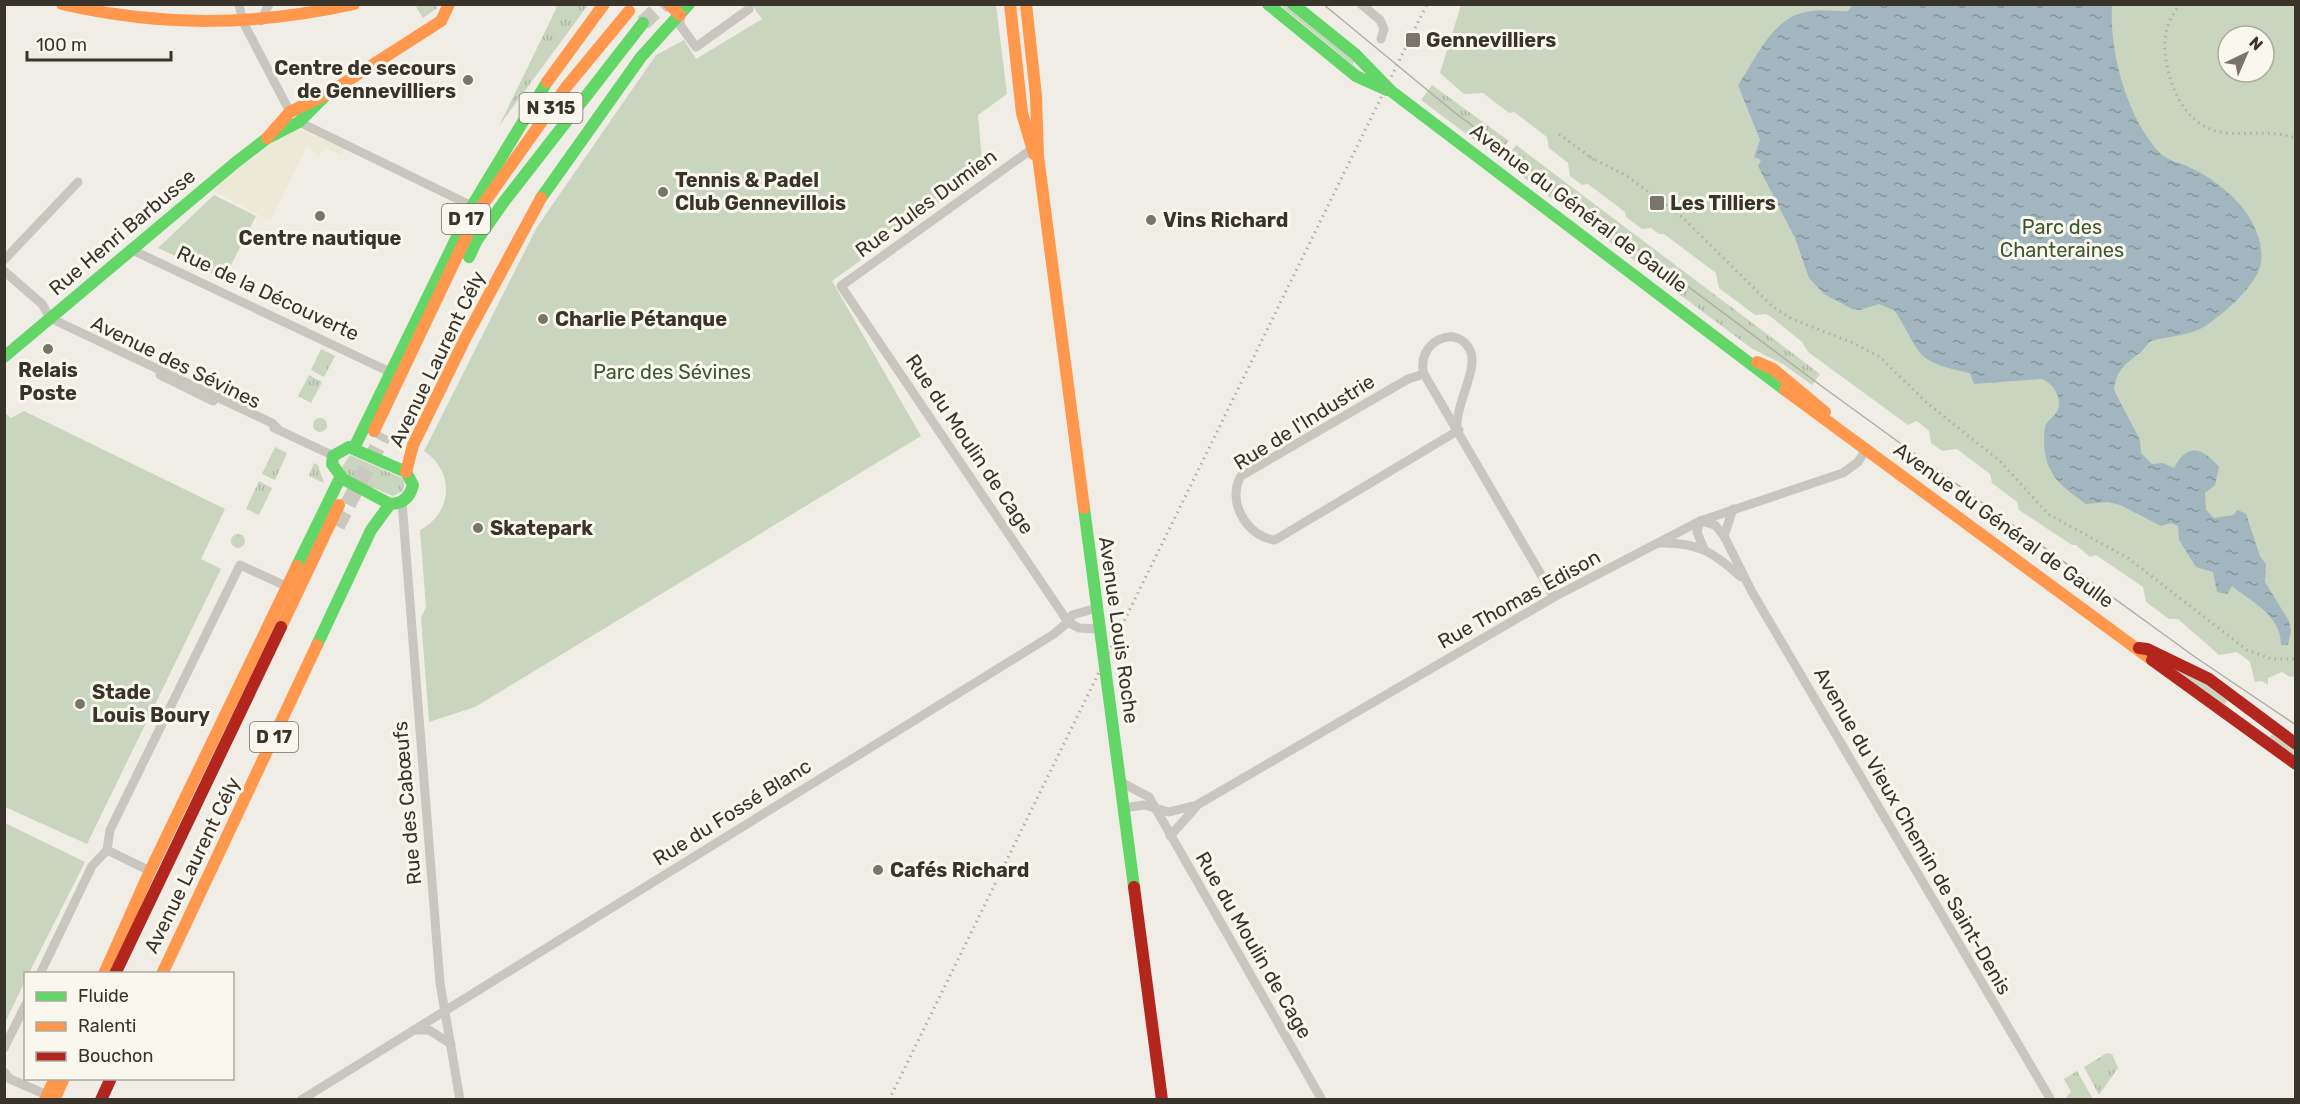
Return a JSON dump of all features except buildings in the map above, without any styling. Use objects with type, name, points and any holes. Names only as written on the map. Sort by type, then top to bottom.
[{"type":"main road","points":[[62,4],[126,18],[243,22],[261,21],[354,4]]},
{"type":"main road","name":"Rue Henri Barbusse","points":[[4,357],[130,249],[266,139],[290,112],[327,94],[441,21],[448,4]]},
{"type":"main road","name":"Avenue Laurent Cély","points":[[354,448],[472,206],[547,83],[604,4]]},
{"type":"main road","points":[[669,4],[680,15]]},
{"type":"main road","name":"Avenue Laurent Cély","points":[[163,972],[371,530],[396,503],[410,495],[413,485],[406,472],[413,445],[465,339],[547,186],[641,57],[689,4]]},
{"type":"main road","name":"Avenue Louis Roche","points":[[1010,4],[1022,113],[1039,166]]},
{"type":"main road","name":"Avenue Louis Roche","points":[[1026,4],[1036,96],[1039,166],[1162,1100]]},
{"type":"main road","name":"Avenue du Général de Gaulle","points":[[1268,4],[1356,76],[1391,91]]},
{"type":"main road","name":"Avenue du Général de Gaulle","points":[[1293,4],[1365,64],[1391,91],[1743,356],[1773,369],[1808,396],[1848,434],[2137,647],[2167,672],[2295,764]]},
{"type":"main road","name":"N 315","points":[[629,11],[567,87],[479,210],[379,432],[477,240],[602,73],[644,23]]},
{"type":"main road","points":[[1356,76],[1365,64]]},
{"type":"main road","name":"Rue Henri Barbusse","points":[[266,139],[299,122],[327,94]]},
{"type":"main road","points":[[290,112],[299,122]]},
{"type":"main road","points":[[396,503],[340,478],[332,465],[334,456],[344,448],[354,448],[406,472]]},
{"type":"main road","name":"Avenue Laurent Cély","points":[[105,972],[150,871],[340,478]]},
{"type":"main road","points":[[116,972],[339,505]]},
{"type":"main road","name":"Avenue du Général de Gaulle","points":[[2137,647],[2147,649],[2199,673],[2295,744]]},
{"type":"main road","points":[[2242,725],[2253,711]]},
{"type":"main road","points":[[48,1098],[54,1080]]},
{"type":"main road","points":[[48,1098],[62,1080]]},
{"type":"main road","points":[[101,1100],[110,1080]]},
{"type":"street","points":[[238,4],[243,22],[290,112]]},
{"type":"street","points":[[261,21],[269,4]]},
{"type":"street","points":[[1361,4],[1380,20],[1384,29],[1381,39]]},
{"type":"street","points":[[680,15],[680,25],[696,48],[749,9]]},
{"type":"street","points":[[299,122],[472,206]]},
{"type":"street","name":"Rue Jules Dumien","points":[[842,286],[1032,148]]},
{"type":"street","points":[[4,260],[78,182]]},
{"type":"street","name":"Rue de la Découverte","points":[[130,249],[390,372]]},
{"type":"street","points":[[4,271],[42,304],[52,317]]},
{"type":"street","points":[[4,277],[52,317]]},
{"type":"street","name":"Rue du Moulin de Cage","points":[[842,286],[1068,622]]},
{"type":"street","name":"Avenue des Sévines","points":[[52,317],[214,394],[334,456]]},
{"type":"street","points":[[1458,428],[1456,411],[1473,363],[1469,348],[1458,339],[1443,337],[1433,342],[1421,363],[1424,374],[1458,428],[1554,597]]},
{"type":"street","name":"Rue de l'Industrie","points":[[1424,374],[1408,379],[1241,477],[1234,495],[1239,512],[1251,528],[1266,539],[1275,540],[1458,428]]},
{"type":"street","name":"Rue Thomas Edison","points":[[1155,809],[1173,812],[1197,805],[1554,597],[1700,521],[1843,473],[1858,462],[1867,448]]},
{"type":"street","name":"Rue des Cabœufs","points":[[396,503],[444,1010],[460,1100]]},
{"type":"street","points":[[1724,536],[1733,509]]},
{"type":"street","points":[[1704,549],[1697,532],[1700,521],[1715,525],[1724,536]]},
{"type":"street","name":"Avenue du Vieux Chemin de Saint-Denis","points":[[1724,536],[1745,580],[2051,1100]]},
{"type":"street","name":"Avenue du Vieux Chemin de Saint-Denis","points":[[1656,543],[1682,543],[1704,549],[1720,558],[1745,580]]},
{"type":"street","points":[[41,972],[92,866],[107,850],[110,830],[240,565],[288,587]]},
{"type":"street","name":"Rue du Fossé Blanc","points":[[301,1100],[1068,622],[1072,615],[1097,608]]},
{"type":"street","points":[[1068,622],[1079,628],[1099,629]]},
{"type":"street","name":"Rue du Moulin de Cage","points":[[1119,781],[1145,793],[1322,1100]]},
{"type":"street","points":[[1123,808],[1144,805],[1155,809]]},
{"type":"street","name":"Rue Thomas Edison","points":[[1170,836],[1197,805]]},
{"type":"street","points":[[107,850],[150,871]]},
{"type":"street","points":[[4,1047],[24,1008]]},
{"type":"street","points":[[414,1030],[429,1030],[451,1044]]},
{"type":"street","points":[[4,1072],[10,1079],[48,1098]]},
{"type":"green space","points":[[435,5],[437,8],[423,18],[416,7]]},
{"type":"green space","points":[[550,5],[588,5],[499,126],[557,7]]},
{"type":"green space","name":"Parc des Sévines","points":[[752,5],[996,5],[1007,94],[978,115],[983,171],[938,203],[935,199],[879,237],[882,245],[832,281],[921,436],[475,707],[429,722],[421,618],[426,607],[420,530],[431,523],[439,513],[446,492],[441,469],[424,451],[537,227],[656,55],[684,40],[696,59],[762,19]]},
{"type":"green space","points":[[1280,5],[1286,5],[1354,60],[1353,65]]},
{"type":"green space","name":"Parc des Chanteraines","points":[[1461,5],[2295,5],[2295,676],[2290,677],[2282,672],[2268,678],[2268,685],[2262,681],[2255,682],[2250,662],[2237,652],[2219,655],[2178,619],[2169,619],[2146,602],[2143,587],[2096,555],[2090,557],[2076,545],[2072,545],[2019,510],[2017,502],[1992,483],[1990,474],[1957,449],[1942,451],[1931,443],[1929,431],[1917,421],[1908,425],[1808,352],[1802,342],[1770,316],[1755,315],[1719,288],[1716,273],[1664,234],[1659,234],[1651,228],[1642,229],[1626,217],[1625,212],[1588,184],[1582,185],[1570,176],[1568,163],[1549,148],[1547,137],[1514,112],[1509,113],[1483,93],[1464,94],[1440,73]]},
{"type":"green space","points":[[1432,85],[1509,141],[1497,157],[1421,100]]},
{"type":"green space","points":[[1516,145],[1820,374],[1812,385],[1783,364],[1751,348],[1503,162]]},
{"type":"green space","points":[[214,195],[256,216],[224,279],[158,248]]},
{"type":"green space","points":[[321,349],[335,356],[324,377],[311,370]]},
{"type":"green space","points":[[309,375],[322,382],[311,403],[298,396]]},
{"type":"green space","name":"Stade Louis Boury","points":[[24,411],[225,509],[201,559],[221,569],[87,844],[5,807],[4,412],[11,418]]},
{"type":"green space","points":[[320,418],[325,420],[327,425],[325,430],[320,432],[315,430],[313,425],[315,420]]},
{"type":"green space","points":[[275,447],[287,453],[275,480],[262,474]]},
{"type":"green space","points":[[350,455],[402,478],[403,491],[393,496],[350,478],[342,467]]},
{"type":"green space","points":[[314,463],[318,465],[324,483],[309,476]]},
{"type":"green space","points":[[259,481],[272,488],[259,515],[246,509]]},
{"type":"green space","points":[[238,534],[243,536],[245,541],[243,546],[238,548],[233,546],[231,541],[233,536]]},
{"type":"green space","points":[[2145,651],[2193,673],[2229,697],[2224,705]]},
{"type":"green space","points":[[2272,734],[2295,751],[2295,758],[2269,738]]},
{"type":"green space","points":[[5,823],[85,862],[30,972],[24,972],[24,983],[5,1023]]},
{"type":"green space","points":[[2107,1053],[2112,1054],[2118,1068],[2099,1095],[2084,1067]]},
{"type":"green space","points":[[2077,1071],[2093,1099],[2067,1099],[2066,1097],[2071,1092],[2064,1079]]},
{"type":"shaded area","points":[[299,129],[343,148],[343,152],[341,155],[326,148],[318,155],[307,146],[270,221],[212,190],[286,133]]},
{"type":"water","points":[[1853,4],[2112,5],[2114,43],[2122,84],[2148,139],[2160,153],[2204,175],[2234,198],[2253,223],[2261,253],[2261,263],[2253,281],[2229,308],[2198,330],[2151,341],[2123,367],[2117,377],[2114,390],[2140,440],[2141,453],[2152,464],[2163,463],[2174,468],[2184,454],[2195,451],[2207,455],[2219,467],[2215,485],[2205,493],[2206,510],[2214,518],[2233,515],[2238,510],[2246,514],[2260,556],[2266,564],[2265,582],[2289,621],[2291,631],[2288,645],[2281,645],[2276,626],[2257,604],[2232,586],[2227,594],[2217,592],[2213,572],[2196,567],[2179,540],[2178,526],[2171,523],[2161,526],[2120,505],[2108,502],[2086,504],[2057,480],[2046,460],[2044,438],[2046,426],[2058,408],[2059,398],[2047,381],[2042,379],[1974,384],[1970,373],[1938,365],[1922,354],[1895,311],[1879,304],[1860,310],[1852,309],[1824,294],[1809,278],[1795,238],[1758,166],[1761,160],[1754,157],[1760,140],[1738,85],[1767,39],[1786,20],[1811,11],[1848,11]]},
{"type":"tunnel","points":[[643,23],[663,4]]},
{"type":"tunnel","points":[[337,526],[384,434]]},
{"type":"tram line","points":[[1323,4],[1454,112],[1820,385],[2195,657],[2296,725]]},
{"type":"railway","points":[[889,1100],[1427,4]]},
{"type":"railway","points":[[2181,4],[2168,25],[2165,49],[2174,89],[2186,110],[2203,126],[2214,131],[2270,133],[2296,138]]},
{"type":"railway","points":[[1559,134],[1597,162]]},
{"type":"railway","points":[[1590,157],[1627,176],[1682,217],[1773,307],[1792,319],[1851,342],[1880,357],[1927,403],[2000,461],[2048,514],[2128,558],[2247,650],[2272,659],[2296,659]]},
{"type":"traffic: fast","points":[[541,198],[641,57],[689,4]]},
{"type":"traffic: fast","points":[[1268,4],[1356,76],[1387,90]]},
{"type":"traffic: fast","points":[[1293,4],[1355,54],[1391,91],[1785,390]]},
{"type":"traffic: fast","points":[[469,257],[477,240],[503,203],[643,23]]},
{"type":"traffic: fast","points":[[354,448],[472,206],[547,82]]},
{"type":"traffic: fast","points":[[4,357],[235,163],[266,139],[299,122],[327,94]]},
{"type":"traffic: fast","points":[[349,447],[406,472],[413,485],[408,496],[399,503],[390,504],[343,479],[332,464],[333,456],[349,447]]},
{"type":"traffic: fast","points":[[297,566],[340,478]]},
{"type":"traffic: fast","points":[[317,645],[371,530],[390,504]]},
{"type":"traffic: fast","points":[[1084,508],[1134,887]]},
{"type":"traffic: slow","points":[[62,4],[135,17],[208,21],[281,17],[354,4]]},
{"type":"traffic: slow","points":[[267,138],[290,112],[327,94],[441,21],[449,4]]},
{"type":"traffic: slow","points":[[547,82],[604,4]]},
{"type":"traffic: slow","points":[[669,4],[680,15]]},
{"type":"traffic: slow","points":[[1010,4],[1022,113],[1034,154]]},
{"type":"traffic: slow","points":[[1026,4],[1036,96],[1038,156],[1084,508]]},
{"type":"traffic: slow","points":[[374,431],[479,210],[567,86],[629,11]]},
{"type":"traffic: slow","points":[[406,472],[413,445],[465,339],[541,198]]},
{"type":"traffic: slow","points":[[1757,362],[1773,369],[1825,412]]},
{"type":"traffic: slow","points":[[1785,390],[2152,660]]},
{"type":"traffic: slow","points":[[281,627],[339,505]]},
{"type":"traffic: slow","points":[[105,972],[150,871],[297,566]]},
{"type":"traffic: slow","points":[[163,972],[317,645]]},
{"type":"traffic: slow","points":[[45,1100],[54,1080]]},
{"type":"traffic: slow","points":[[54,1100],[63,1080]]},
{"type":"traffic: jam","points":[[116,972],[281,627]]},
{"type":"traffic: jam","points":[[2139,648],[2147,649],[2209,679],[2296,744]]},
{"type":"traffic: jam","points":[[2152,660],[2296,764]]},
{"type":"traffic: jam","points":[[1134,887],[1162,1100]]},
{"type":"traffic: jam","points":[[101,1100],[110,1080]]},
{"type":"place","name":"Gennevilliers","points":[[1413,40]]},
{"type":"place","name":"Centre de secours de Gennevilliers","points":[[468,80]]},
{"type":"place","name":"Tennis & Padel Club Gennevillois","points":[[663,192]]},
{"type":"place","name":"Les Tilliers","points":[[1657,203]]},
{"type":"place","name":"Centre nautique","points":[[320,216]]},
{"type":"place","name":"Vins Richard","points":[[1151,220]]},
{"type":"place","name":"Charlie Pétanque","points":[[543,319]]},
{"type":"place","name":"Relais Poste","points":[[48,349]]},
{"type":"place","name":"Skatepark","points":[[478,528]]},
{"type":"place","name":"Stade Louis Boury","points":[[80,704]]},
{"type":"place","name":"Cafés Richard","points":[[878,870]]}]
